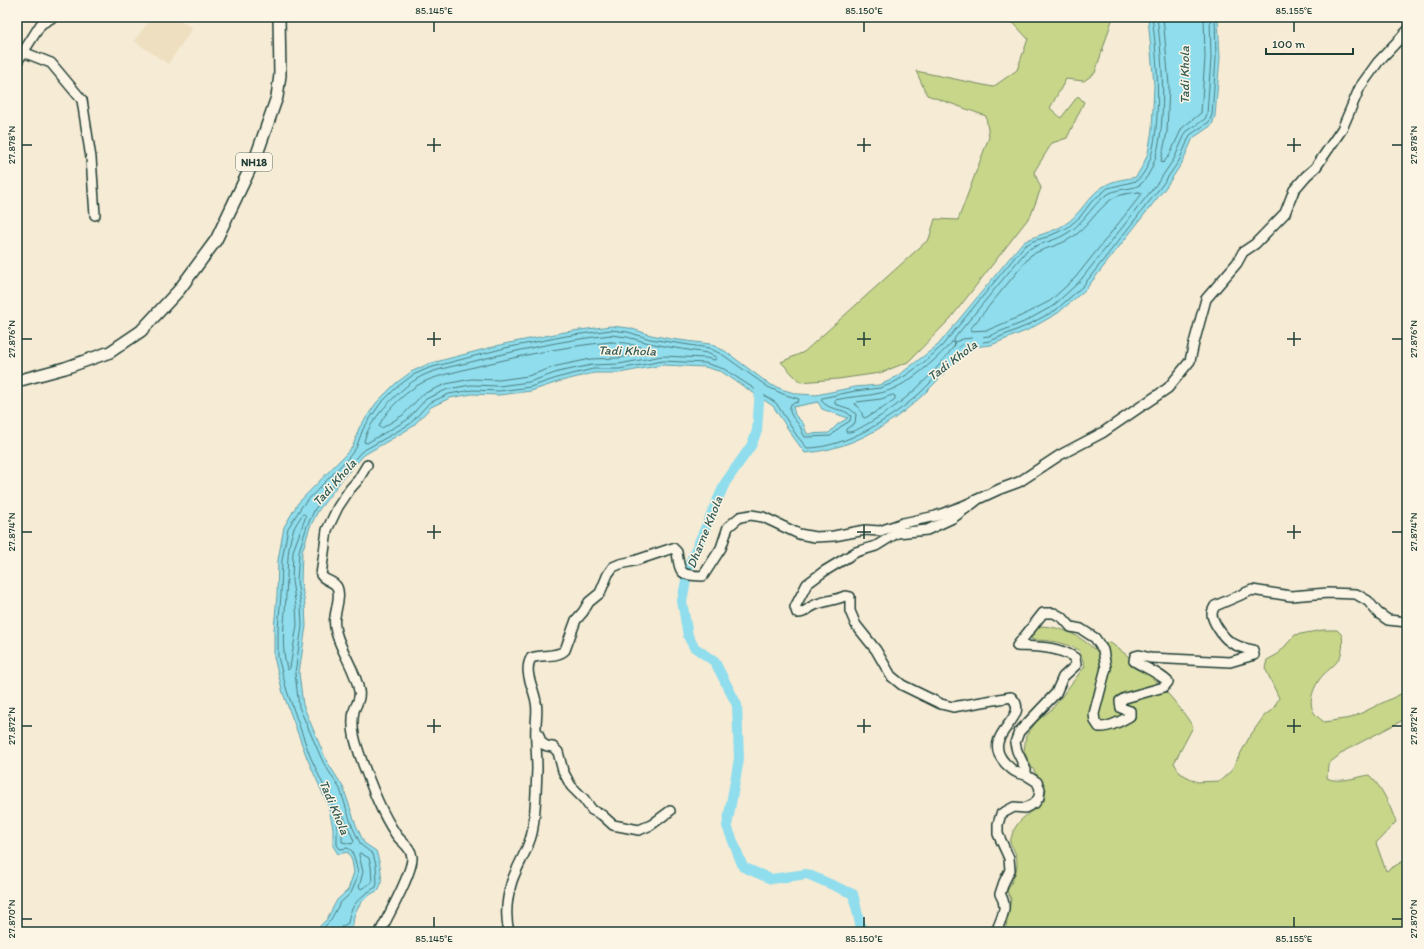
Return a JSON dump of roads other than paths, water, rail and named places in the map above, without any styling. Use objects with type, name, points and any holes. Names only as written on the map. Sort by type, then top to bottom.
[{"type":"main road","name":"NH18","points":[[17,381],[64,368],[110,352],[142,330],[180,290],[216,240],[257,154],[277,97],[280,76],[279,17]]},
{"type":"street","points":[[17,62],[40,20],[53,17]]},
{"type":"street","points":[[509,932],[506,916],[512,880],[526,851],[532,833],[534,819],[537,768],[536,701],[529,681],[528,662],[531,658],[539,655],[558,655],[566,650],[576,620],[589,602],[600,592],[608,574],[613,567],[673,548],[677,552],[679,568],[685,574],[690,576],[704,576],[721,548],[728,526],[740,517],[751,514],[776,522],[799,534],[815,537],[834,536],[865,530],[880,531],[903,523],[936,516],[1019,482],[1060,455],[1102,433],[1168,388],[1190,361],[1206,299],[1237,263],[1243,252],[1255,244],[1284,213],[1294,190],[1306,176],[1316,168],[1342,129],[1360,87],[1378,62],[1407,31]]},
{"type":"street","points":[[23,52],[51,64],[82,100],[91,158],[95,215]]},
{"type":"street","points":[[367,465],[338,507],[327,530],[320,575],[324,580],[334,583],[338,589],[334,618],[336,632],[360,692],[359,701],[354,711],[354,737],[382,809],[395,834],[410,849],[412,857],[404,883],[380,932]]},
{"type":"street","points":[[977,500],[953,518],[927,530],[897,533],[876,546],[856,552],[823,572],[807,584],[795,607],[797,613],[801,614],[813,606],[845,596],[850,597],[850,611],[856,625],[876,650],[891,676],[902,686],[941,704],[953,707],[1010,697],[1016,702],[1017,710],[1004,730],[998,743],[998,751],[1001,759],[1012,770],[1026,775],[1037,782],[1040,789],[1039,797],[1034,803],[1025,808],[1014,807],[1001,814],[998,824],[998,834],[1009,858],[1010,870],[1000,894],[1005,901],[1002,919],[996,932]]},
{"type":"street","points":[[1026,775],[1026,770],[1016,751],[1015,743],[1019,732],[1056,693],[1064,677],[1076,666],[1075,658],[1066,652],[1046,648],[1017,646],[1043,613],[1054,613],[1062,618],[1071,627],[1081,629],[1095,638],[1103,650],[1106,668],[1094,714],[1095,721],[1099,727],[1103,727],[1130,716],[1130,711],[1121,708],[1120,701],[1124,698],[1164,687],[1168,682],[1165,678],[1134,661],[1135,656],[1139,655],[1150,658],[1230,662],[1254,655],[1253,650],[1228,641],[1214,623],[1212,614],[1215,606],[1252,590],[1291,596],[1328,593],[1356,594],[1368,601],[1378,613],[1388,620],[1407,622]]},
{"type":"street","points":[[536,719],[541,742],[546,746],[553,747],[558,752],[563,771],[571,786],[592,810],[602,815],[613,825],[639,830],[651,826],[670,811]]},
{"type":"water","points":[[1148,17],[1218,17],[1220,58],[1215,116],[1212,125],[1193,138],[1182,163],[1166,187],[1086,289],[1058,313],[1028,330],[991,345],[964,348],[933,385],[915,402],[895,418],[875,431],[852,442],[829,449],[805,453],[773,406],[722,372],[705,367],[663,365],[619,373],[594,373],[561,381],[531,391],[499,395],[472,394],[450,398],[431,407],[412,427],[364,455],[343,478],[318,511],[310,527],[302,552],[301,581],[305,605],[306,626],[299,673],[303,705],[326,760],[343,787],[364,843],[376,851],[380,865],[381,881],[379,890],[368,896],[360,904],[353,920],[353,926],[344,930],[343,932],[314,932],[327,919],[337,900],[348,890],[354,872],[352,861],[348,852],[338,854],[333,846],[333,828],[328,805],[307,758],[283,693],[274,657],[278,560],[284,527],[298,503],[353,446],[359,428],[377,402],[395,384],[411,372],[428,364],[504,344],[565,332],[611,326],[629,328],[671,339],[710,344],[725,351],[769,384],[798,394],[816,395],[855,387],[879,385],[889,381],[938,345],[1022,243],[1054,230],[1070,221],[1094,194],[1109,183],[1136,177],[1148,153],[1152,130],[1154,85]],"holes":[[[818,402],[822,409],[848,418],[838,424],[829,433],[807,434],[803,423],[795,415],[793,407]]]},
{"type":"waterway","name":"Tadi Khola","points":[[948,362],[979,339]]},
{"type":"waterway","name":"Dharne Khola","points":[[760,388],[757,431],[751,446],[725,483],[689,565],[682,601],[688,636],[694,647],[715,662],[737,705],[739,759],[727,826],[743,867],[771,879],[807,874],[853,894],[862,932]]}]
